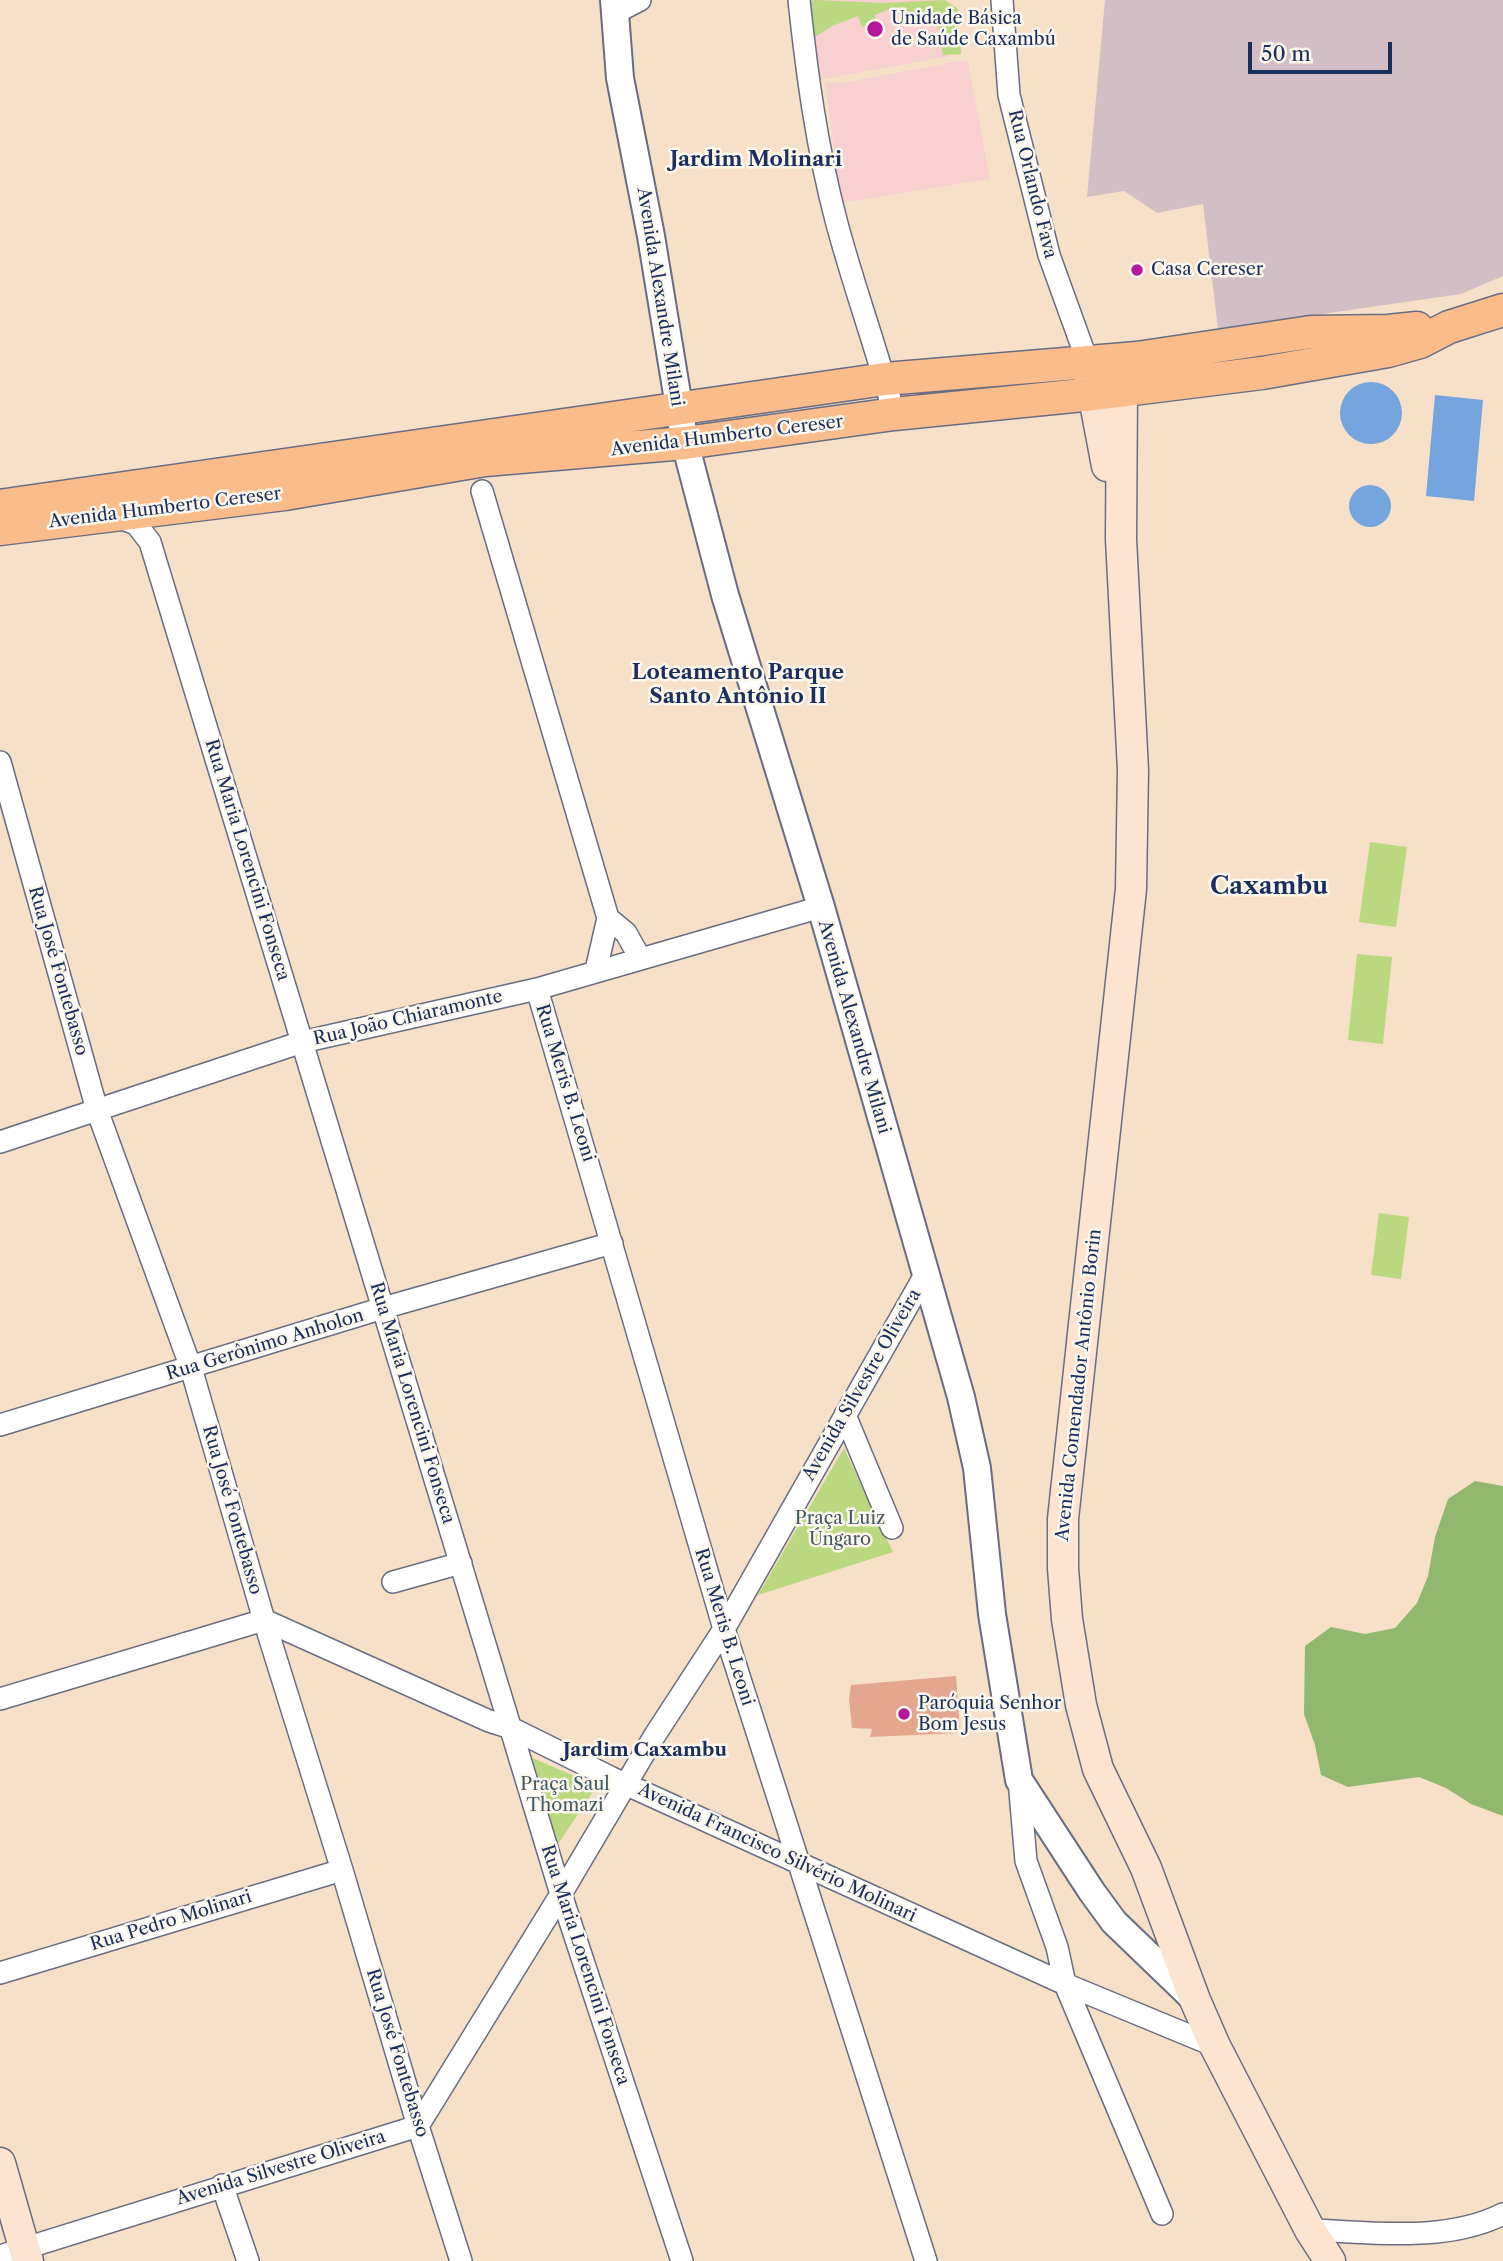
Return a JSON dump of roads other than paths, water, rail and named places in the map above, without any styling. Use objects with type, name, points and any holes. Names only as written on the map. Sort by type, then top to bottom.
[{"type":"main road","name":"Avenida Humberto Cereser","points":[[0,529],[285,494],[485,460],[685,443],[894,414],[1108,392],[1349,359],[1420,342],[1450,327],[1503,310]]},
{"type":"main road","name":"Avenida Humberto Cereser","points":[[0,506],[884,379],[1088,363],[1198,350],[1311,332],[1450,327]]},
{"type":"main road","name":"Avenida Comendador Antônio Borin","points":[[1088,363],[1108,392],[1121,539],[1133,770],[1131,889],[1062,1519],[1062,1568],[1067,1619],[1081,1705],[1098,1769],[1146,1868],[1215,2046],[1310,2230],[1330,2261]]},
{"type":"main road","points":[[0,2163],[18,2255]]},
{"type":"street","points":[[615,6],[640,0]]},
{"type":"street","points":[[799,0],[811,103],[821,159],[836,221],[894,414]]},
{"type":"street","name":"Rua Orlando Fava","points":[[1002,0],[1009,95],[1049,255],[1088,363]]},
{"type":"street","name":"Avenida Alexandre Milani","points":[[615,6],[620,78],[651,236],[685,443],[725,596],[821,907],[961,1397],[977,1468],[992,1614],[1019,1780],[1114,1922],[1195,2000]]},
{"type":"street","points":[[482,491],[608,918],[596,970]]},
{"type":"street","points":[[150,542],[152,530],[167,509]]},
{"type":"street","points":[[112,516],[136,524],[150,542]]},
{"type":"street","name":"Rua Maria Lorencini Fonseca","points":[[150,542],[561,1894],[682,2261]]},
{"type":"street","name":"Rua José Fontebasso","points":[[0,762],[97,1110],[191,1368],[264,1620],[461,2261]]},
{"type":"street","name":"Rua João Chiaramonte","points":[[0,1142],[302,1042],[537,989],[821,907]]},
{"type":"street","points":[[608,918],[626,933],[640,958]]},
{"type":"street","name":"Rua Meris B. Leoni","points":[[537,989],[724,1629],[926,2261]]},
{"type":"street","name":"Rua Gerônimo Anholon","points":[[0,1425],[383,1308],[612,1244]]},
{"type":"street","name":"Avenida Silvestre Oliveira","points":[[18,2255],[222,2185],[418,2126],[561,1894],[625,1783],[724,1629],[925,1275]]},
{"type":"street","points":[[845,1415],[892,1528]]},
{"type":"street","points":[[393,1583],[461,1563]]},
{"type":"street","points":[[0,1699],[264,1620]]},
{"type":"street","name":"Avenida Francisco Silvério Molinari","points":[[264,1620],[489,1721],[511,1728],[625,1783],[1065,1984],[1215,2046]]},
{"type":"street","points":[[1019,1780],[1026,1861],[1057,1947],[1065,1984],[1162,2214]]},
{"type":"street","name":"Rua Pedro Molinari","points":[[0,1973],[342,1870]]},
{"type":"street","points":[[222,2185],[248,2261]]},
{"type":"street","points":[[1310,2230],[1435,2233],[1489,2221],[1503,2214]]},
{"type":"water","points":[[1371,382],[1383,384],[1393,391],[1400,401],[1400,425],[1393,435],[1383,442],[1371,444],[1359,442],[1349,435],[1342,425],[1340,413],[1342,401],[1349,391],[1359,384]]},
{"type":"water","points":[[1435,395],[1483,400],[1474,501],[1426,496]]},
{"type":"water","points":[[1370,485],[1385,491],[1391,506],[1385,521],[1370,527],[1355,521],[1349,506],[1355,491]]},
{"type":"place","name":"Unidade Básica de Saúde Caxambú","points":[[875,29]]},
{"type":"place","name":"Casa Cereser","points":[[1137,270]]},
{"type":"place","name":"Paróquia Senhor Bom Jesus","points":[[904,1714]]},
{"type":"district","name":"Jardim Molinari","points":[[756,160]]},
{"type":"district","name":"Loteamento Parque Santo Antônio II","points":[[738,685]]},
{"type":"district","name":"Caxambu","points":[[1269,887]]},
{"type":"district","name":"Jardim Caxambu","points":[[645,1751]]},
{"type":"park label","name":"Praça Luiz Úngaro","points":[[840,1529]]},
{"type":"park label","name":"Praça Saul Thomazi","points":[[565,1795]]}]
